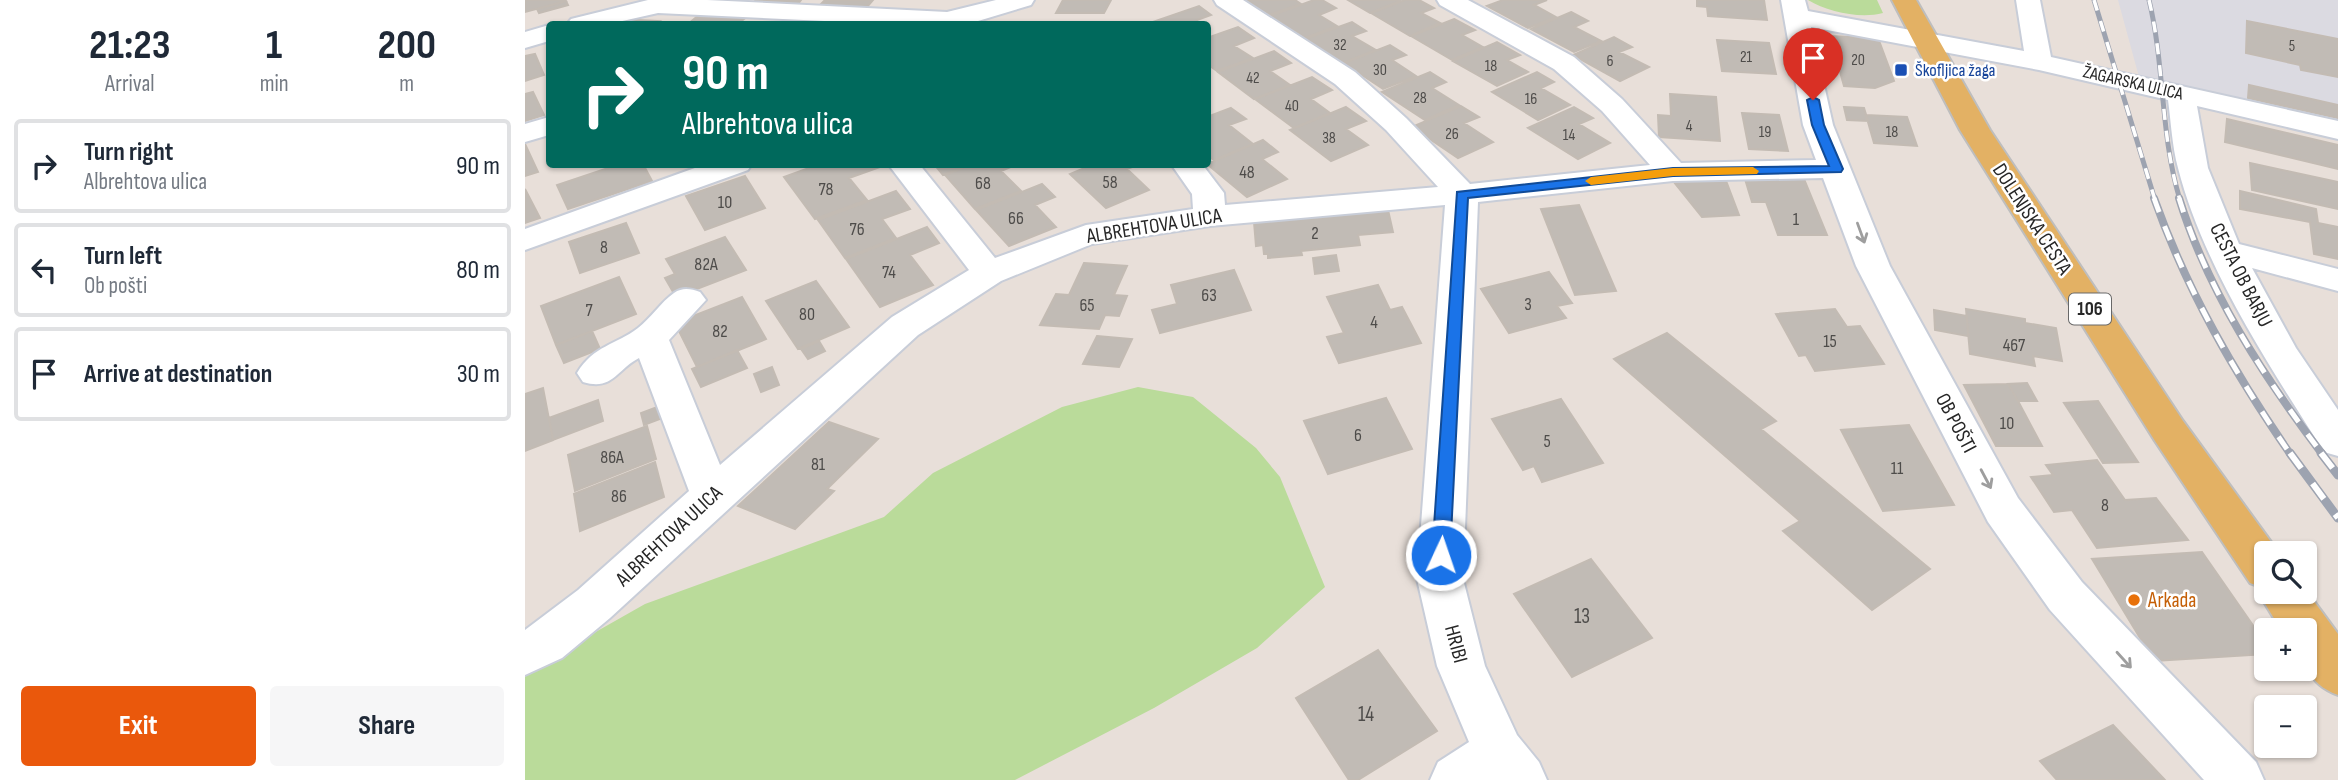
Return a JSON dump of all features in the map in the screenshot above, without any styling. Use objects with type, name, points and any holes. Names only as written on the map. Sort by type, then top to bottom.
[{"type":"main road","name":"DOLENJSKA CESTA","points":[[1904,0],[1975,130],[2169,431],[2254,553]]},
{"type":"main road","points":[[2289,604],[2338,673]]},
{"type":"street","points":[[592,21],[658,5],[947,20],[967,17],[1022,0]]},
{"type":"street","points":[[1226,0],[1345,78],[1396,124],[1462,194]]},
{"type":"street","points":[[1450,0],[1564,62],[1612,105],[1673,172]]},
{"type":"street","points":[[2028,0],[2039,61]]},
{"type":"street","name":"ŽAGARSKA ULICA","points":[[1794,8],[1927,39],[2039,61],[2338,131]]},
{"type":"street","name":"OB POŠTI","points":[[1794,8],[1818,125],[1873,266],[2003,510],[2066,597],[2238,780]]},
{"type":"street","points":[[525,40],[546,34]]},
{"type":"street","name":"CESTA OB BARJU","points":[[2181,94],[2193,167],[2225,251],[2281,354],[2338,441]]},
{"type":"street","points":[[525,133],[546,127]]},
{"type":"street","points":[[525,240],[726,168]]},
{"type":"street","points":[[906,168],[989,273]]},
{"type":"street","points":[[1189,168],[1208,193],[1210,216]]},
{"type":"street","name":"ALBREHTOVA ULICA","points":[[525,654],[545,643],[594,604],[905,326],[989,273],[1086,235],[1210,216],[1673,172],[1837,169]]},
{"type":"street","name":"HRIBI","points":[[1456,780],[1510,766],[1461,666],[1440,579],[1462,194]]},
{"type":"street","points":[[2225,251],[2338,280]]},
{"type":"street","points":[[596,373],[619,353],[650,338],[688,300]]},
{"type":"street","points":[[650,338],[712,496]]},
{"type":"shaded area","points":[[2118,0],[2338,0],[2338,123],[2139,77]]},
{"type":"green space","points":[[1808,0],[1877,0],[1883,13],[1844,13]]},
{"type":"green space","points":[[1138,387],[1193,397],[1256,448],[1280,477],[1325,587],[1257,648],[1154,708],[1015,780],[525,780],[525,672],[645,604],[884,517],[933,473],[1062,407]]},
{"type":"building","points":[[525,0],[565,0],[566,1],[525,12]]},
{"type":"building","points":[[756,0],[801,0],[798,4],[753,3]]},
{"type":"building","points":[[825,0],[873,0],[867,7],[819,6]]},
{"type":"building","points":[[1063,0],[1111,0],[1104,13],[1056,13]]},
{"type":"building","points":[[1246,0],[1295,0],[1301,4],[1269,15]]},
{"type":"building","points":[[1314,0],[1322,0],[1336,8],[1319,15],[1337,26],[1305,38],[1270,16]]},
{"type":"building","points":[[1348,0],[1398,0],[1400,1],[1370,13]]},
{"type":"building","points":[[1405,0],[1419,0],[1434,8],[1421,13],[1440,23],[1410,36],[1371,13]]},
{"type":"building","points":[[1503,0],[1547,0],[1534,5],[1556,17],[1528,28],[1487,6]]},
{"type":"building","points":[[1697,0],[1764,0],[1767,20],[1708,16],[1707,7],[1697,6]]},
{"type":"building","points":[[566,1],[568,5],[539,13],[537,9]]},
{"type":"building","points":[[1199,6],[1211,15],[1198,21],[1156,21]]},
{"type":"building","points":[[1571,12],[1588,21],[1574,27],[1601,41],[1574,52],[1531,29]]},
{"type":"building","points":[[750,14],[742,21],[692,21],[699,15]]},
{"type":"building","points":[[615,19],[659,21],[613,21]]},
{"type":"building","points":[[1454,19],[1475,30],[1462,35],[1483,47],[1452,60],[1411,36]]},
{"type":"building","points":[[2247,21],[2338,39],[2338,77],[2301,70],[2300,65],[2246,53]]},
{"type":"building","points":[[1352,22],[1366,31],[1352,36],[1376,50],[1343,63],[1305,39]]},
{"type":"building","points":[[1238,27],[1254,38],[1234,46],[1253,58],[1217,71],[1211,67],[1211,37]]},
{"type":"building","points":[[1828,36],[1878,38],[1894,81],[1875,88],[1844,86],[1839,68],[1832,68],[1827,52],[1834,52]]},
{"type":"building","points":[[1614,37],[1632,47],[1619,52],[1649,67],[1620,81],[1573,55]]},
{"type":"building","points":[[1717,40],[1769,43],[1776,74],[1722,71]]},
{"type":"building","points":[[1497,42],[1520,55],[1507,60],[1528,72],[1497,86],[1453,61]]},
{"type":"building","points":[[1390,45],[1406,55],[1392,60],[1416,76],[1383,89],[1344,63]]},
{"type":"building","points":[[1274,51],[1291,63],[1270,71],[1290,85],[1254,99],[1218,72]]},
{"type":"building","points":[[535,54],[544,75],[525,81],[525,56]]},
{"type":"building","points":[[1430,72],[1446,82],[1432,88],[1459,105],[1425,120],[1382,92]]},
{"type":"building","points":[[1537,72],[1554,82],[1541,88],[1570,105],[1538,120],[1492,92]]},
{"type":"building","points":[[1312,77],[1332,90],[1311,99],[1330,113],[1294,128],[1255,99]]},
{"type":"building","points":[[2249,85],[2338,105],[2338,118],[2248,98]]},
{"type":"building","points":[[533,92],[544,115],[525,121],[525,94]]},
{"type":"building","points":[[1670,94],[1716,97],[1720,141],[1659,137],[1658,115],[1671,116]]},
{"type":"building","points":[[1461,106],[1479,117],[1464,123],[1493,142],[1458,158],[1412,127]]},
{"type":"building","points":[[1346,107],[1366,121],[1346,129],[1368,145],[1331,161],[1290,130]]},
{"type":"building","points":[[1574,107],[1593,118],[1579,124],[1610,143],[1578,159],[1528,128]]},
{"type":"building","points":[[1844,107],[1864,108],[1868,121],[1847,120]]},
{"type":"building","points":[[1231,108],[1246,119],[1229,125],[1253,144],[1214,160],[1211,158],[1211,116]]},
{"type":"building","points":[[1742,113],[1779,115],[1788,151],[1749,149]]},
{"type":"building","points":[[1866,115],[1907,117],[1917,146],[1874,143]]},
{"type":"building","points":[[2227,119],[2338,145],[2338,169],[2225,142]]},
{"type":"building","points":[[1263,140],[1278,152],[1262,159],[1287,179],[1247,197],[1211,167],[1211,162]]},
{"type":"building","points":[[525,144],[538,172],[525,176]]},
{"type":"building","points":[[2250,163],[2338,182],[2338,209],[2252,190]]},
{"type":"building","points":[[608,168],[645,168],[652,181],[568,209],[557,185]]},
{"type":"building","points":[[809,168],[877,168],[849,178],[867,200],[815,219],[784,177]]},
{"type":"building","points":[[937,168],[961,168],[943,175]]},
{"type":"building","points":[[963,168],[1008,168],[1001,171],[1021,191],[975,209],[945,175]]},
{"type":"building","points":[[1084,168],[1130,168],[1127,169],[1149,190],[1106,208],[1070,174]]},
{"type":"building","points":[[745,176],[765,208],[705,230],[686,196]]},
{"type":"building","points":[[1725,178],[1739,215],[1702,217],[1673,181]]},
{"type":"building","points":[[1745,179],[1804,179],[1827,235],[1778,235],[1766,202],[1752,202]]},
{"type":"building","points":[[1042,184],[1055,197],[1035,205],[1056,227],[1009,246],[976,210]]},
{"type":"building","points":[[525,189],[540,218],[525,223]]},
{"type":"building","points":[[896,191],[910,209],[882,219],[896,238],[845,258],[818,220]]},
{"type":"building","points":[[2240,191],[2316,209],[2318,223],[2338,227],[2338,259],[2314,254],[2310,222],[2240,209]]},
{"type":"building","points":[[1579,205],[1616,291],[1575,295],[1541,209]]},
{"type":"building","points":[[1388,210],[1393,232],[1358,235],[1360,245],[1301,251],[1302,255],[1268,258],[1268,254],[1264,254],[1263,245],[1256,246],[1254,222]]},
{"type":"building","points":[[626,223],[639,253],[580,273],[569,242]]},
{"type":"building","points":[[927,227],[939,243],[910,255],[933,285],[880,307],[846,259]]},
{"type":"building","points":[[725,237],[746,270],[676,297],[665,278],[675,274],[666,259]]},
{"type":"building","points":[[1336,255],[1339,271],[1315,274],[1313,258]]},
{"type":"building","points":[[1084,263],[1127,266],[1114,295],[1127,296],[1119,316],[1105,315],[1099,329],[1040,325],[1056,294],[1069,295]]},
{"type":"building","points":[[1234,270],[1251,310],[1160,333],[1152,310],[1177,304],[1171,285]]},
{"type":"building","points":[[1549,272],[1572,303],[1557,306],[1566,318],[1509,333],[1481,289]]},
{"type":"building","points":[[619,277],[636,314],[556,345],[541,306]]},
{"type":"building","points":[[816,281],[849,327],[798,349],[766,301]]},
{"type":"building","points":[[1378,285],[1390,310],[1402,307],[1421,343],[1339,363],[1327,337],[1344,333],[1327,297]]},
{"type":"building","points":[[742,297],[766,339],[697,367],[675,323]]},
{"type":"building","points":[[1835,309],[1847,327],[1860,326],[1884,364],[1815,371],[1806,355],[1799,356],[1776,314]]},
{"type":"building","points":[[1966,309],[2025,319],[2025,323],[2056,328],[2062,361],[2033,356],[2035,366],[1970,354]]},
{"type":"building","points":[[1934,310],[1967,316],[1968,336],[1935,330]]},
{"type":"building","points":[[592,331],[600,349],[564,363],[556,345]]},
{"type":"building","points":[[1667,333],[1776,421],[1761,429],[1930,569],[1872,610],[1783,531],[1800,521],[1614,359]]},
{"type":"building","points":[[1097,336],[1132,339],[1119,367],[1083,364]]},
{"type":"building","points":[[819,341],[825,351],[808,359],[801,349]]},
{"type":"building","points":[[737,350],[747,368],[701,387],[692,369]]},
{"type":"building","points":[[772,367],[779,385],[761,392],[754,374]]},
{"type":"building","points":[[2027,383],[2037,401],[2018,401],[2008,384]]},
{"type":"building","points":[[2008,384],[2042,446],[1996,446],[1964,385]]},
{"type":"building","points":[[543,388],[553,440],[525,451],[525,394]]},
{"type":"building","points":[[1386,398],[1412,449],[1328,474],[1304,421]]},
{"type":"building","points":[[1561,399],[1603,463],[1542,482],[1534,466],[1523,470],[1492,419]]},
{"type":"building","points":[[598,400],[603,421],[553,440],[549,418]]},
{"type":"building","points":[[2098,401],[2138,462],[2103,463],[2064,403]]},
{"type":"building","points":[[665,404],[668,416],[644,425],[641,413]]},
{"type":"building","points":[[829,422],[878,439],[827,489],[834,491],[795,529],[738,506]]},
{"type":"building","points":[[1909,425],[1954,505],[1883,511],[1841,430]]},
{"type":"building","points":[[647,426],[656,459],[575,491],[568,455]]},
{"type":"building","points":[[2097,460],[2125,500],[2156,498],[2188,540],[2097,548],[2072,510],[2054,512],[2031,477],[2053,475],[2046,465]]},
{"type":"building","points":[[655,462],[664,497],[580,531],[574,494]]},
{"type":"building","points":[[2202,552],[2254,627],[2254,655],[2154,661],[2092,559]]},
{"type":"building","points":[[1591,559],[1652,638],[1572,677],[1514,594]]},
{"type":"building","points":[[1378,650],[1437,731],[1358,780],[1349,780],[1296,698]]},
{"type":"building","points":[[2113,725],[2165,780],[2057,780],[2040,761]]},
{"type":"railway","points":[[2094,0],[2155,200]]},
{"type":"railway","points":[[2149,0],[2158,50],[2169,151],[2180,200]]},
{"type":"railway","points":[[2154,198],[2181,266],[2214,331],[2291,455]]},
{"type":"railway","points":[[2179,198],[2205,267],[2222,300],[2259,364],[2323,455]]},
{"type":"railway","points":[[2290,453],[2338,518]]},
{"type":"railway","points":[[2321,453],[2338,475]]},
{"type":"slow traffic","points":[[1591,181],[1673,172],[1753,171]]},
{"type":"place","name":"Škofljica žaga","points":[[1901,70]]},
{"type":"place","name":"Arkada","points":[[2134,600]]},
{"type":"route","points":[[1441,555],[1462,194],[1673,172],[1837,169],[1818,125],[1813,100]]}]
